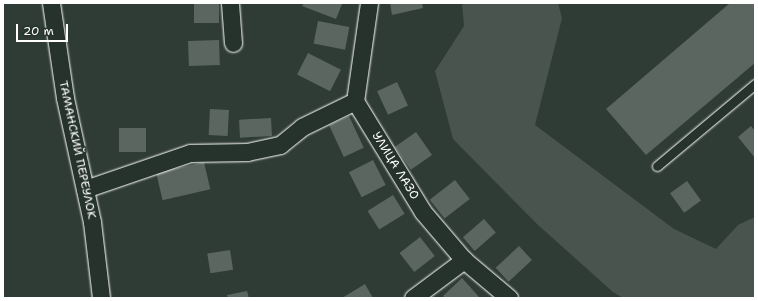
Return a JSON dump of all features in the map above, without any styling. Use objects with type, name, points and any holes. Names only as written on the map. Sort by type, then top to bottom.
[{"type":"street","name":"ТАМАНСКИЙ ПЕРЕУЛОК","points":[[51,3],[65,98],[92,222],[101,298]]},
{"type":"street","points":[[230,3],[233,43]]},
{"type":"street","points":[[85,189],[190,153],[247,152],[280,145],[302,127],[355,101],[369,3]]},
{"type":"street","name":"УЛИЦА ЛАЗО","points":[[355,101],[423,212],[464,260],[509,298]]},
{"type":"street","points":[[413,298],[464,260]]},
{"type":"lane","points":[[657,166],[755,84]]},
{"type":"shaded area","points":[[462,3],[558,3],[562,18],[535,125],[674,229],[716,249],[738,225],[755,217],[755,298],[623,298],[613,292],[537,224],[453,139],[435,71],[464,26]]},
{"type":"building","points":[[194,3],[219,3],[219,23],[194,23]]},
{"type":"building","points":[[304,3],[342,4],[336,19],[302,6]]},
{"type":"building","points":[[390,3],[422,3],[423,8],[392,15]]},
{"type":"building","points":[[730,3],[755,3],[755,63],[646,155],[606,109]]},
{"type":"building","points":[[318,21],[349,27],[345,50],[314,44]]},
{"type":"building","points":[[219,40],[220,65],[189,66],[188,41]]},
{"type":"building","points":[[308,53],[341,70],[330,91],[297,74]]},
{"type":"building","points":[[397,82],[408,106],[388,115],[377,91]]},
{"type":"building","points":[[210,109],[229,110],[228,136],[209,135]]},
{"type":"building","points":[[349,116],[364,148],[344,157],[329,125]]},
{"type":"building","points":[[271,118],[272,136],[240,138],[239,120]]},
{"type":"building","points":[[751,126],[755,131],[755,158],[738,137]]},
{"type":"building","points":[[119,128],[146,128],[146,152],[119,152]]},
{"type":"building","points":[[416,132],[432,155],[411,170],[395,147]]},
{"type":"building","points":[[373,160],[386,185],[362,197],[349,172]]},
{"type":"building","points":[[204,162],[210,189],[163,200],[156,173]]},
{"type":"building","points":[[455,180],[470,199],[445,219],[430,200]]},
{"type":"building","points":[[687,181],[701,200],[684,213],[670,193]]},
{"type":"building","points":[[393,195],[405,214],[379,230],[368,211]]},
{"type":"building","points":[[484,219],[496,233],[475,251],[463,237]]},
{"type":"building","points":[[420,237],[435,256],[414,272],[400,253]]},
{"type":"building","points":[[519,246],[532,260],[509,282],[496,268]]},
{"type":"building","points":[[230,250],[233,270],[210,273],[207,254]]},
{"type":"building","points":[[462,278],[480,298],[445,298],[443,296]]},
{"type":"building","points":[[365,284],[373,298],[342,298]]},
{"type":"building","points":[[247,291],[249,298],[228,298],[227,295]]}]
